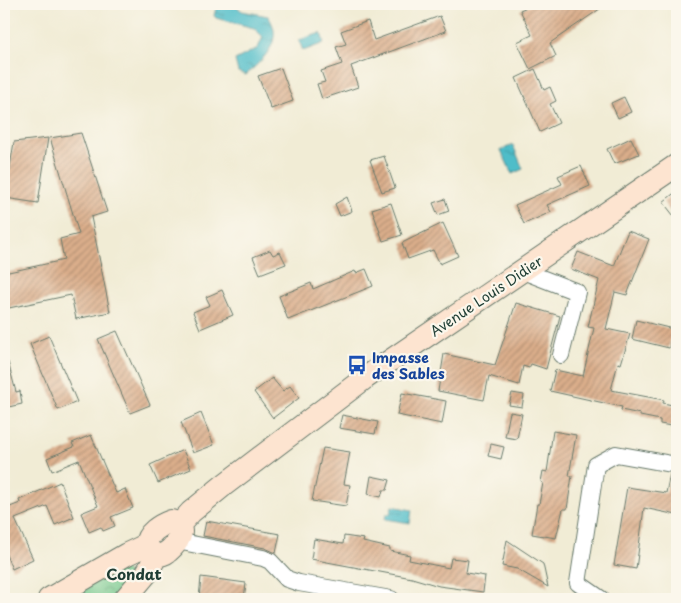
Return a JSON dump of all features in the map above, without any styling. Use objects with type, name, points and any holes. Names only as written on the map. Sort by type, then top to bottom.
[{"type":"main road","name":"Avenue Louis Didier","points":[[179,531],[191,512],[365,378],[677,165]]},
{"type":"main road","points":[[125,599],[146,574],[152,550],[146,539],[154,530],[164,523],[171,521],[179,531]]},
{"type":"main road","points":[[49,599],[127,554],[152,550]]},
{"type":"street","points":[[524,271],[577,292],[561,355]]},
{"type":"street","points":[[601,599],[578,583],[596,465],[616,454],[677,465]]},
{"type":"street","points":[[179,531],[187,543],[263,558],[270,562],[287,579],[391,599]]},
{"type":"green space","points":[[122,565],[131,577],[112,599],[63,599]]},
{"type":"water","points":[[217,4],[234,4],[242,11],[268,16],[273,25],[273,41],[270,48],[246,75],[238,72],[235,60],[258,48],[263,37],[254,28],[216,18],[214,16]]},
{"type":"water","points":[[321,33],[324,43],[303,51],[299,40]]},
{"type":"water","points":[[513,145],[523,169],[512,174],[501,150]]},
{"type":"water","points":[[392,506],[412,510],[410,523],[385,519],[386,514],[390,514]]},
{"type":"building","points":[[534,4],[607,4],[550,43],[556,56],[530,69],[517,42],[532,35],[520,10]]},
{"type":"building","points":[[440,16],[446,31],[351,66],[358,87],[322,99],[317,84],[325,82],[321,71],[342,64],[336,47],[346,44],[341,31],[368,21],[374,40]]},
{"type":"building","points":[[281,68],[293,101],[271,109],[258,76]]},
{"type":"building","points":[[535,69],[544,90],[550,87],[556,101],[550,104],[559,123],[540,132],[516,78]]},
{"type":"building","points":[[624,97],[631,112],[618,118],[611,103]]},
{"type":"building","points":[[81,133],[107,212],[91,217],[110,312],[76,319],[71,295],[4,309],[4,273],[64,260],[60,239],[79,234],[50,138]]},
{"type":"building","points":[[48,138],[38,203],[5,198],[14,142]]},
{"type":"building","points":[[631,138],[639,154],[614,164],[607,149]]},
{"type":"building","points":[[384,156],[395,188],[382,192],[370,160]]},
{"type":"building","points":[[581,166],[590,186],[547,205],[551,212],[524,224],[515,205],[562,184],[558,176]]},
{"type":"building","points":[[677,191],[677,220],[663,202]]},
{"type":"building","points":[[347,197],[352,211],[340,216],[335,204]]},
{"type":"building","points":[[445,199],[449,211],[438,215],[433,203]]},
{"type":"building","points":[[391,203],[402,235],[383,241],[372,209]]},
{"type":"building","points":[[443,223],[458,256],[440,264],[433,250],[408,259],[402,243]]},
{"type":"building","points":[[628,231],[649,239],[627,295],[615,292],[606,329],[630,334],[621,364],[618,363],[611,390],[664,400],[663,403],[677,406],[677,427],[660,424],[660,420],[621,410],[622,407],[550,391],[555,370],[583,376],[594,328],[588,327],[599,280],[571,269],[578,252],[614,266]]},
{"type":"building","points":[[270,250],[273,255],[280,252],[286,264],[260,274],[253,257]]},
{"type":"building","points":[[366,269],[373,286],[288,320],[279,296],[311,283],[313,289],[355,271],[356,273]]},
{"type":"building","points":[[222,290],[233,315],[200,329],[193,312],[210,305],[206,297]]},
{"type":"building","points":[[516,303],[560,316],[546,369],[531,364],[529,368],[523,366],[519,385],[489,376],[484,400],[438,391],[444,354],[495,365]]},
{"type":"building","points":[[636,320],[673,329],[669,348],[632,339]]},
{"type":"building","points":[[117,331],[150,405],[130,413],[98,339]]},
{"type":"building","points":[[49,336],[77,402],[58,410],[30,344]]},
{"type":"building","points":[[4,362],[8,362],[16,392],[20,391],[22,404],[4,408]]},
{"type":"building","points":[[272,378],[283,391],[290,386],[299,398],[273,418],[254,392]]},
{"type":"building","points":[[402,393],[446,401],[442,424],[397,415]]},
{"type":"building","points":[[512,393],[524,395],[522,407],[509,405]]},
{"type":"building","points":[[510,412],[522,414],[517,439],[505,437]]},
{"type":"building","points":[[201,413],[214,445],[193,453],[181,422]]},
{"type":"building","points":[[342,415],[378,422],[375,434],[339,428]]},
{"type":"building","points":[[553,431],[576,435],[569,476],[572,476],[567,509],[563,509],[556,538],[532,534],[543,483],[541,482],[543,471],[547,472]]},
{"type":"building","points":[[91,435],[116,493],[125,489],[133,508],[111,517],[115,526],[103,531],[101,527],[89,532],[81,513],[98,506],[79,460],[52,471],[47,458],[74,447],[72,443]]},
{"type":"building","points":[[491,444],[504,447],[501,459],[488,456]]},
{"type":"building","points":[[323,448],[350,452],[344,484],[350,485],[346,506],[312,501]]},
{"type":"building","points":[[183,450],[191,469],[158,483],[150,465]]},
{"type":"building","points":[[670,474],[677,475],[677,515],[644,508],[636,569],[614,565],[627,487],[666,493]]},
{"type":"building","points":[[371,476],[390,480],[387,490],[383,490],[381,497],[368,494]]},
{"type":"building","points":[[60,482],[74,517],[55,525],[47,506],[15,519],[33,559],[12,569],[4,550],[4,494],[10,507],[20,503],[19,500]]},
{"type":"building","points":[[206,521],[280,534],[276,553],[265,548],[203,536]]},
{"type":"building","points":[[344,536],[364,539],[363,542],[410,555],[409,560],[449,568],[451,558],[468,560],[466,573],[485,576],[483,592],[439,586],[412,578],[311,559],[314,539],[343,544]]},
{"type":"building","points":[[507,540],[543,564],[548,587],[517,569],[502,566]]},
{"type":"building","points":[[201,577],[246,583],[244,599],[199,599]]},
{"type":"place","name":"Impasse des Sables","points":[[357,365]]},
{"type":"district","name":"Condat","points":[[134,573]]}]
